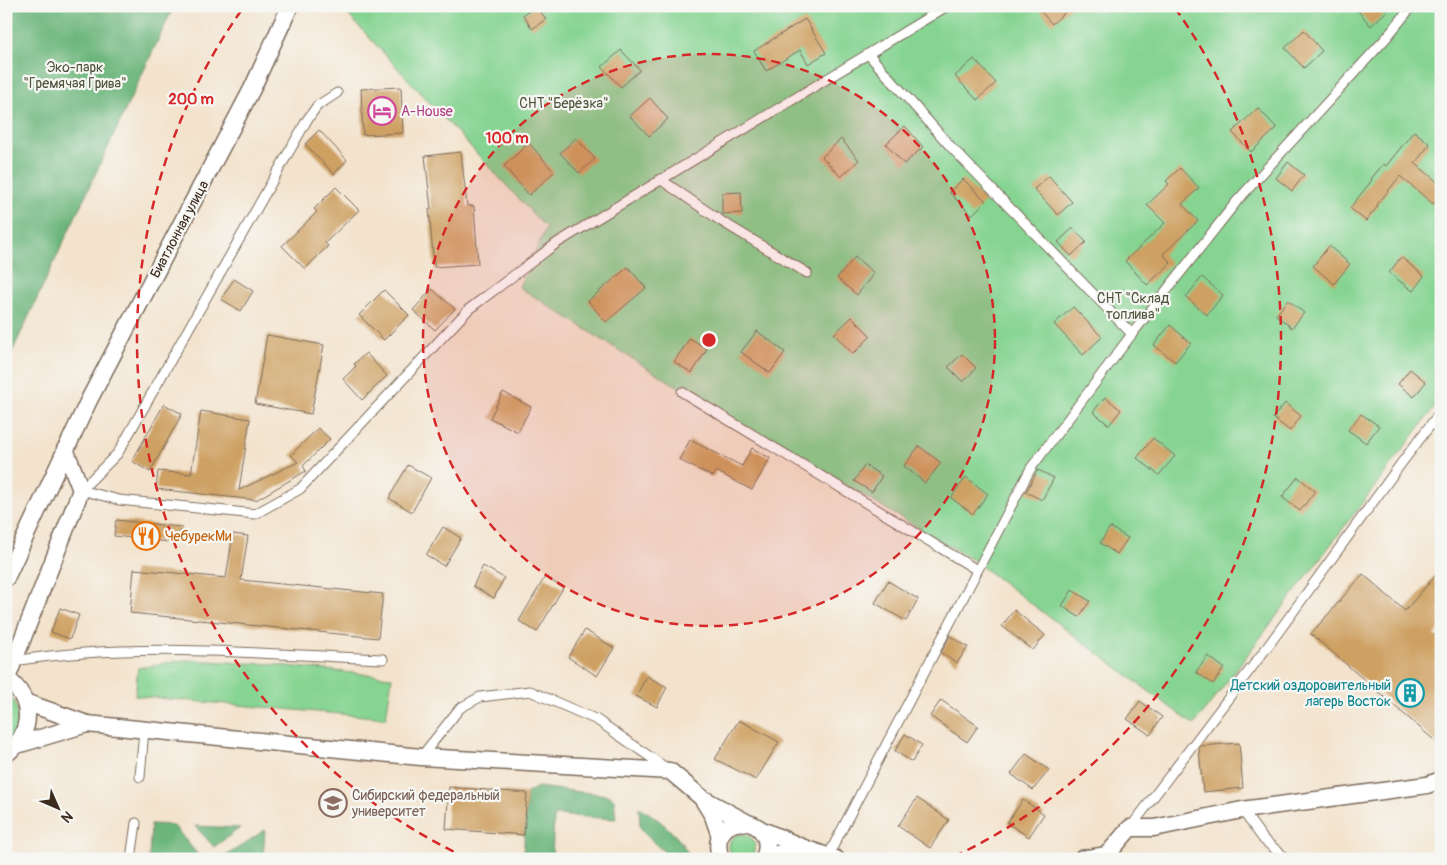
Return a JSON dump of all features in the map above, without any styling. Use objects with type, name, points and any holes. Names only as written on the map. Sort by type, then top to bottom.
[{"type":"street","name":"Биатлонная улица","points":[[6,578],[89,400],[252,89],[290,6]]},
{"type":"street","points":[[12,750],[24,732],[28,717],[26,702],[21,693],[15,684],[6,678],[81,490],[65,449]]},
{"type":"street","points":[[26,702],[88,724],[144,730],[421,757],[670,771],[702,798],[753,826],[804,848],[832,857]]},
{"type":"street","points":[[12,750],[88,724]]},
{"type":"street","points":[[1082,859],[1110,857],[1130,828],[1154,828],[1242,810],[1427,785],[1441,780]]},
{"type":"street","points":[[702,798],[720,836]]},
{"type":"street","points":[[721,859],[718,851],[720,836],[724,829],[738,822],[753,826],[764,836],[767,843],[765,859]]},
{"type":"street","points":[[765,859],[777,854],[804,848]]},
{"type":"lane","points":[[81,490],[119,500],[255,514],[300,490],[468,309],[557,243],[947,6]]},
{"type":"lane","points":[[832,857],[977,570],[1031,468],[1132,334],[1237,200],[1387,37],[1412,6]]},
{"type":"lane","points":[[869,55],[951,147],[1132,334]]},
{"type":"lane","points":[[81,490],[118,453],[307,120],[317,106],[337,93]]},
{"type":"lane","points":[[660,180],[721,221],[807,273]]},
{"type":"lane","points":[[682,392],[977,570]]},
{"type":"lane","points":[[1130,828],[1271,642],[1441,411]]},
{"type":"lane","points":[[14,661],[46,656],[161,649],[383,659]]},
{"type":"lane","points":[[421,757],[460,708],[480,697],[530,691],[597,720],[670,771]]},
{"type":"lane","points":[[140,777],[144,730]]},
{"type":"lane","points":[[1242,810],[1264,840],[1287,859]]},
{"type":"lane","points":[[131,859],[136,823]]},
{"type":"green space","name":"Эко-парк \"Гремячая Грива\"","points":[[6,6],[174,6],[6,365]]},
{"type":"green space","name":"СНТ \"Склад топлива\"","points":[[340,6],[1441,6],[1441,399],[1194,725],[973,560],[647,368],[519,287],[546,228]]},
{"type":"green space","points":[[184,660],[268,664],[392,677],[386,718],[135,696],[138,668]]},
{"type":"green space","points":[[6,690],[14,702],[18,716],[15,730],[6,742]]},
{"type":"green space","points":[[537,787],[608,795],[614,799],[616,819],[554,815],[552,859],[523,859],[527,793]]},
{"type":"green space","points":[[639,807],[676,836],[687,851],[690,859],[672,859],[651,840],[640,827]]},
{"type":"green space","points":[[151,824],[173,825],[199,856],[196,859],[149,859]]},
{"type":"green space","points":[[195,826],[240,828],[214,847]]},
{"type":"green space","points":[[265,830],[263,859],[226,859],[224,857]]},
{"type":"green space","points":[[742,834],[751,838],[755,847],[751,856],[742,860],[733,856],[729,847],[733,838]]},
{"type":"building","points":[[536,6],[546,19],[532,29],[523,15]]},
{"type":"building","points":[[1036,6],[1072,6],[1052,24]]},
{"type":"building","points":[[1354,6],[1392,6],[1371,26]]},
{"type":"building","points":[[805,19],[826,53],[808,64],[800,50],[766,71],[754,51]]},
{"type":"building","points":[[1304,30],[1322,51],[1304,68],[1285,48]]},
{"type":"building","points":[[621,50],[640,70],[621,87],[602,67]]},
{"type":"building","points":[[974,59],[996,83],[977,100],[955,76]]},
{"type":"building","name":"A-House","points":[[401,87],[403,133],[363,135],[361,89]]},
{"type":"building","points":[[650,98],[668,119],[649,136],[630,116]]},
{"type":"building","points":[[1258,108],[1277,128],[1251,152],[1232,132]]},
{"type":"building","points":[[905,126],[923,147],[904,164],[886,144]]},
{"type":"building","points":[[319,130],[347,160],[334,174],[305,144]]},
{"type":"building","points":[[1414,131],[1430,144],[1415,163],[1441,185],[1441,194],[1433,204],[1400,176],[1366,221],[1350,208],[1383,164],[1386,166]]},
{"type":"building","points":[[576,138],[595,159],[579,173],[560,153]]},
{"type":"building","points":[[841,139],[859,160],[841,177],[822,157]]},
{"type":"building","points":[[529,143],[554,172],[529,195],[504,166]]},
{"type":"building","points":[[461,152],[467,206],[474,206],[478,264],[434,267],[429,209],[431,209],[425,156]]},
{"type":"building","points":[[1288,162],[1304,175],[1292,191],[1276,178]]},
{"type":"building","points":[[1180,168],[1199,188],[1182,204],[1198,221],[1163,254],[1171,263],[1147,285],[1125,261],[1165,223],[1147,205],[1169,184],[1166,181]]},
{"type":"building","points":[[1049,176],[1072,202],[1058,215],[1034,189]]},
{"type":"building","points":[[963,179],[986,201],[972,215],[949,192]]},
{"type":"building","points":[[336,187],[359,210],[325,243],[328,246],[305,269],[282,246],[317,212],[314,209]]},
{"type":"building","points":[[741,192],[742,213],[722,214],[722,193]]},
{"type":"building","points":[[1073,228],[1086,242],[1071,256],[1058,242]]},
{"type":"building","points":[[1329,246],[1350,264],[1334,284],[1313,266]]},
{"type":"building","points":[[855,257],[874,273],[857,295],[837,278]]},
{"type":"building","points":[[1401,257],[1424,276],[1413,291],[1389,273]]},
{"type":"building","points":[[628,267],[646,288],[606,322],[588,301]]},
{"type":"building","points":[[1202,277],[1223,295],[1207,315],[1186,297]]},
{"type":"building","points":[[234,279],[253,291],[241,311],[221,299]]},
{"type":"building","points":[[432,289],[455,309],[435,330],[413,310]]},
{"type":"building","points":[[384,290],[409,315],[384,340],[359,315]]},
{"type":"building","points":[[1288,300],[1304,313],[1292,328],[1276,315]]},
{"type":"building","points":[[1073,307],[1102,337],[1083,355],[1054,324]]},
{"type":"building","points":[[852,317],[871,336],[853,354],[834,334]]},
{"type":"building","points":[[1170,325],[1191,343],[1175,362],[1154,345]]},
{"type":"building","points":[[757,331],[785,352],[770,373],[741,352]]},
{"type":"building","points":[[267,335],[324,345],[311,414],[255,404]]},
{"type":"building","points":[[690,338],[707,349],[692,373],[674,362]]},
{"type":"building","points":[[366,353],[387,376],[362,400],[343,379],[356,366],[354,364]]},
{"type":"building","points":[[962,354],[976,368],[963,382],[948,367]]},
{"type":"building","points":[[1410,369],[1426,382],[1414,397],[1398,384]]},
{"type":"building","points":[[503,392],[531,407],[518,432],[490,418]]},
{"type":"building","points":[[1105,397],[1121,410],[1109,425],[1093,412]]},
{"type":"building","points":[[1285,403],[1301,416],[1290,431],[1273,418]]},
{"type":"building","points":[[164,404],[182,414],[150,472],[132,461]]},
{"type":"building","points":[[201,411],[250,419],[239,490],[298,462],[291,455],[318,428],[330,439],[303,466],[306,471],[256,500],[156,489],[158,471],[191,474]]},
{"type":"building","points":[[1361,414],[1379,426],[1366,443],[1348,430]]},
{"type":"building","points":[[1153,438],[1175,456],[1159,475],[1137,458]]},
{"type":"building","points":[[690,440],[742,466],[752,448],[770,458],[752,490],[716,471],[713,477],[679,460]]},
{"type":"building","points":[[919,446],[941,463],[925,483],[904,466]]},
{"type":"building","points":[[408,465],[431,478],[412,512],[389,498]]},
{"type":"building","points":[[865,465],[882,476],[872,492],[854,481]]},
{"type":"building","points":[[1038,470],[1054,478],[1042,500],[1026,492]]},
{"type":"building","points":[[966,477],[988,494],[973,514],[951,498]]},
{"type":"building","points":[[1298,477],[1315,491],[1300,511],[1282,497]]},
{"type":"building","points":[[116,520],[181,527],[178,543],[114,536]]},
{"type":"building","points":[[443,527],[461,538],[444,566],[426,555]]},
{"type":"building","points":[[1110,527],[1128,538],[1117,554],[1100,543]]},
{"type":"building","points":[[233,534],[248,536],[241,580],[383,594],[378,638],[130,613],[134,569],[226,578]]},
{"type":"building","points":[[483,566],[504,578],[494,598],[473,586]]},
{"type":"building","name":"Детский оздоровительный лагерь Восток","points":[[1441,569],[1441,627],[1434,635],[1441,641],[1441,746],[1311,634],[1363,574],[1405,611]]},
{"type":"building","points":[[545,577],[563,588],[537,632],[519,621]]},
{"type":"building","points":[[888,581],[918,599],[906,621],[875,603]]},
{"type":"building","points":[[1072,590],[1090,601],[1079,617],[1062,606]]},
{"type":"building","points":[[60,608],[79,615],[70,639],[51,632]]},
{"type":"building","points":[[1014,610],[1045,635],[1033,650],[1002,626]]},
{"type":"building","points":[[585,630],[614,648],[597,676],[568,657]]},
{"type":"building","points":[[950,636],[968,647],[957,663],[941,653]]},
{"type":"building","points":[[1208,656],[1224,668],[1213,684],[1196,672]]},
{"type":"building","points":[[647,676],[667,687],[657,707],[636,696]]},
{"type":"building","points":[[941,700],[978,726],[967,742],[930,716]]},
{"type":"building","points":[[1140,701],[1162,717],[1150,735],[1127,719]]},
{"type":"building","points":[[739,720],[779,742],[756,780],[715,759]]},
{"type":"building","points":[[905,734],[922,745],[912,762],[895,751]]},
{"type":"building","points":[[1239,743],[1243,788],[1203,792],[1200,746]]},
{"type":"building","points":[[1026,754],[1049,770],[1033,790],[1011,774]]},
{"type":"building","points":[[449,787],[527,793],[524,835],[446,829]]},
{"type":"building","points":[[917,798],[949,820],[930,848],[898,826]]},
{"type":"building","points":[[1023,800],[1044,814],[1029,837],[1007,823]]},
{"type":"place","name":"A-House","points":[[382,111]]},
{"type":"place","name":"ЧебурекМи","points":[[146,536]]},
{"type":"place","name":"Детский оздоровительный лагерь Восток","points":[[1410,693]]},
{"type":"place","name":"Сибирский федеральный университет","points":[[333,803]]},
{"type":"park label","name":"СНТ \"Берёзка\"","points":[[564,103]]}]
